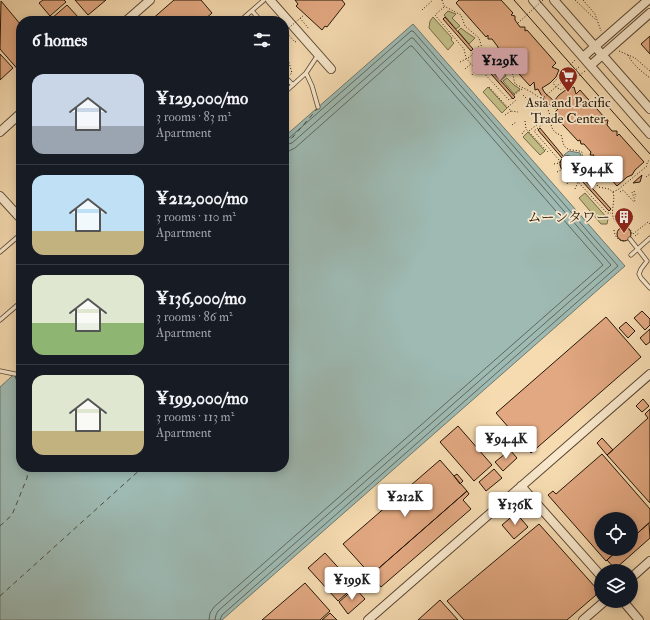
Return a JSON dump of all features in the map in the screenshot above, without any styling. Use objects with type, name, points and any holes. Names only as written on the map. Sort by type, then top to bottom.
[{"type":"street","points":[[132,16],[150,0]]},
{"type":"street","points":[[270,0],[284,16]]},
{"type":"street","points":[[533,0],[579,58],[650,134]]},
{"type":"street","points":[[554,0],[650,109]]},
{"type":"street","points":[[579,58],[595,47],[648,0]]},
{"type":"street","points":[[588,68],[650,12]]},
{"type":"street","points":[[289,22],[331,70]]},
{"type":"street","points":[[0,132],[16,118]]},
{"type":"street","points":[[0,196],[16,212]]},
{"type":"street","points":[[368,620],[650,374]]},
{"type":"street","points":[[521,486],[594,568]]},
{"type":"street","points":[[638,572],[650,561]]},
{"type":"street","points":[[583,620],[597,608]]},
{"type":"street","points":[[629,608],[639,620]]},
{"type":"lane","points":[[246,16],[264,0]]},
{"type":"lane","points":[[252,11],[256,16]]},
{"type":"lane","points":[[289,88],[306,73],[318,55]]},
{"type":"lane","points":[[306,73],[312,86],[318,108]]},
{"type":"lane","points":[[289,81],[293,85]]},
{"type":"lane","points":[[0,252],[16,238]]},
{"type":"lane","points":[[631,238],[647,261],[639,274],[650,288]]},
{"type":"lane","points":[[631,255],[650,238]]},
{"type":"lane","points":[[0,320],[16,306]]},
{"type":"lane","points":[[0,371],[15,374]]},
{"type":"path","points":[[422,10],[433,0]]},
{"type":"path","points":[[442,0],[444,6],[461,15],[465,26],[479,38],[483,52],[491,57],[497,58],[513,75],[516,84],[532,92],[542,100],[547,107],[552,131],[561,135],[566,148],[582,152],[583,166],[593,175],[598,187],[609,189],[613,192]]},
{"type":"path","points":[[518,23],[544,0]]},
{"type":"path","points":[[575,0],[597,20]]},
{"type":"path","points":[[583,0],[595,14],[602,30]]},
{"type":"path","points":[[444,6],[435,15],[464,49],[466,58],[476,68],[482,70],[509,100],[512,98]]},
{"type":"path","points":[[289,28],[304,15]]},
{"type":"path","points":[[300,18],[309,29]]},
{"type":"path","points":[[289,36],[295,42],[298,40]]},
{"type":"path","points":[[460,62],[480,45]]},
{"type":"path","points":[[619,51],[635,58],[650,71]]},
{"type":"path","points":[[627,55],[641,71],[650,78]]},
{"type":"path","points":[[472,75],[476,68],[491,57]]},
{"type":"path","points":[[556,87],[554,83],[579,58]]},
{"type":"path","points":[[289,62],[292,72],[289,75]]},
{"type":"path","points":[[466,69],[471,64]]},
{"type":"path","points":[[542,100],[581,66]]},
{"type":"path","points":[[556,87],[561,90],[588,68]]},
{"type":"path","points":[[489,86],[511,110],[518,112]]},
{"type":"path","points":[[514,95],[523,88]]},
{"type":"path","points":[[523,95],[528,100]]},
{"type":"path","points":[[508,107],[516,100]]},
{"type":"path","points":[[505,115],[511,110]]},
{"type":"path","points":[[538,113],[546,122]]},
{"type":"path","points":[[550,118],[534,131],[559,160],[561,169],[573,176],[607,213],[612,213]]},
{"type":"path","points":[[529,132],[544,119]]},
{"type":"path","points":[[525,121],[526,129],[548,152]]},
{"type":"path","points":[[512,125],[516,122]]},
{"type":"path","points":[[522,134],[526,129]]},
{"type":"path","points":[[613,192],[619,189],[647,166],[647,162],[650,160]]},
{"type":"path","points":[[554,164],[559,163]]},
{"type":"path","points":[[557,172],[561,169]]},
{"type":"path","points":[[562,178],[566,173]]},
{"type":"path","points":[[646,177],[650,174]]},
{"type":"path","points":[[567,184],[573,176]]},
{"type":"path","points":[[575,189],[578,182]]},
{"type":"path","points":[[620,192],[623,190],[634,202],[633,191],[636,197]]},
{"type":"path","points":[[613,192],[614,203],[612,213],[615,221],[619,225],[630,228],[631,238]]},
{"type":"path","points":[[631,238],[648,222],[650,224]]},
{"type":"path","points":[[614,230],[616,238],[620,240],[631,238],[639,233]]},
{"type":"shaded area","points":[[448,11],[456,14],[452,18],[460,26],[456,29],[444,15]]},
{"type":"shaded area","points":[[433,17],[452,38],[451,40],[454,43],[448,50],[429,28],[430,21]]},
{"type":"shaded area","points":[[461,28],[475,38],[469,44],[458,31]]},
{"type":"shaded area","points":[[499,62],[506,76],[501,80],[491,68]]},
{"type":"shaded area","points":[[507,78],[520,89],[514,94],[503,81]]},
{"type":"shaded area","points":[[488,87],[507,108],[502,113],[483,92]]},
{"type":"shaded area","points":[[528,132],[545,151],[540,155],[523,137]]},
{"type":"shaded area","points":[[585,193],[608,219],[607,224],[601,224],[579,198]]},
{"type":"water","points":[[413,24],[625,266],[222,620],[0,620],[0,387],[16,373],[16,472],[289,472],[289,133]]},
{"type":"water","points":[[569,151],[580,153],[580,161],[576,163],[573,157],[564,155]]},
{"type":"building","points":[[43,0],[64,0],[66,2],[50,16],[39,3]]},
{"type":"building","points":[[75,0],[106,0],[88,15]]},
{"type":"building","points":[[174,0],[201,0],[212,13],[209,16],[156,16]]},
{"type":"building","points":[[295,0],[342,0],[345,4],[327,27],[325,26],[322,30],[296,6],[298,4]]},
{"type":"building","name":"Asia and Pacific Trade Center","points":[[459,0],[501,0],[513,13],[511,15],[515,16],[515,20],[520,27],[525,27],[525,31],[527,30],[556,63],[552,67],[559,70],[556,77],[542,88],[545,93],[554,101],[567,89],[574,87],[576,94],[580,90],[605,118],[603,120],[608,120],[607,125],[612,131],[617,131],[617,136],[619,134],[644,162],[632,175],[627,177],[617,186],[592,158],[594,155],[590,155],[591,152],[584,144],[581,144],[580,140],[578,141],[553,114],[558,109],[551,107],[544,100],[538,89],[535,90],[534,82],[530,86],[500,53],[502,51],[498,51],[498,47],[492,39],[488,39],[488,35],[486,37],[456,3]]},
{"type":"building","points":[[1,1],[16,19],[16,67],[0,49]]},
{"type":"building","points":[[67,5],[77,16],[54,16]]},
{"type":"building","points":[[445,17],[473,49],[471,51],[443,19]]},
{"type":"building","points":[[650,36],[650,54],[641,44]]},
{"type":"building","points":[[0,54],[13,68],[0,80]]},
{"type":"building","points":[[487,65],[515,97],[513,99],[485,67]]},
{"type":"building","points":[[540,128],[564,157],[562,158],[538,130]]},
{"type":"building","points":[[568,156],[575,161],[576,164],[571,171],[568,172],[561,167],[560,164],[565,157]]},
{"type":"building","points":[[575,169],[611,209],[609,211],[573,171]]},
{"type":"building","points":[[642,175],[640,182],[633,183]]},
{"type":"building","name":"ムーンタワー","points":[[624,227],[629,229],[631,234],[629,239],[624,241],[619,239],[617,234],[619,229]]},
{"type":"building","points":[[642,311],[650,319],[650,325],[645,330],[634,318]]},
{"type":"building","points":[[606,317],[641,357],[531,453],[496,413]]},
{"type":"building","points":[[626,322],[635,331],[628,338],[619,328]]},
{"type":"building","points":[[650,329],[650,342],[646,345],[640,338]]},
{"type":"building","points":[[643,399],[649,406],[642,412],[636,406]]},
{"type":"building","points":[[650,409],[650,503],[607,455],[648,418],[645,414]]},
{"type":"building","points":[[458,426],[492,465],[474,481],[440,442]]},
{"type":"building","points":[[480,437],[486,444],[482,448],[476,441]]},
{"type":"building","points":[[602,438],[613,450],[607,455],[597,443]]},
{"type":"building","points":[[510,450],[517,458],[503,471],[495,462]]},
{"type":"building","points":[[602,454],[650,509],[650,522],[638,533],[638,512],[594,512],[594,547],[548,495],[553,491],[556,494]]},
{"type":"building","points":[[440,460],[467,491],[371,575],[343,544]]},
{"type":"building","points":[[494,469],[502,478],[486,491],[479,482]]},
{"type":"building","points":[[457,474],[463,481],[460,484],[454,476]]},
{"type":"building","points":[[467,491],[469,494],[463,500],[471,509],[381,587],[371,575]]},
{"type":"building","points":[[516,513],[528,527],[514,539],[502,525]]},
{"type":"building","points":[[649,523],[650,538],[638,549],[638,533]]},
{"type":"building","points":[[539,524],[594,586],[594,597],[567,620],[464,620],[447,601]]},
{"type":"building","points":[[325,553],[355,586],[338,601],[308,568]]},
{"type":"building","points":[[602,556],[611,556],[606,561]]},
{"type":"building","points":[[611,556],[630,556],[621,564],[611,564],[607,560]]},
{"type":"building","points":[[362,582],[367,588],[362,593],[357,587]]},
{"type":"building","points":[[305,583],[330,611],[320,620],[262,620]]},
{"type":"building","points":[[355,588],[365,599],[348,614],[339,602]]},
{"type":"building","points":[[440,600],[458,620],[418,620]]},
{"type":"building","points":[[330,613],[337,620],[322,620]]},
{"type":"ferry route","points":[[289,140],[318,108]]},
{"type":"ferry route","points":[[0,526],[12,515],[27,478],[28,472]]},
{"type":"ferry route","points":[[0,596],[137,472]]},
{"type":"tram line","points":[[514,0],[650,154]]},
{"type":"place","name":"Asia and Pacific Trade Center","points":[[568,93]]},
{"type":"place","name":"ムーンタワー","points":[[624,234]]}]
